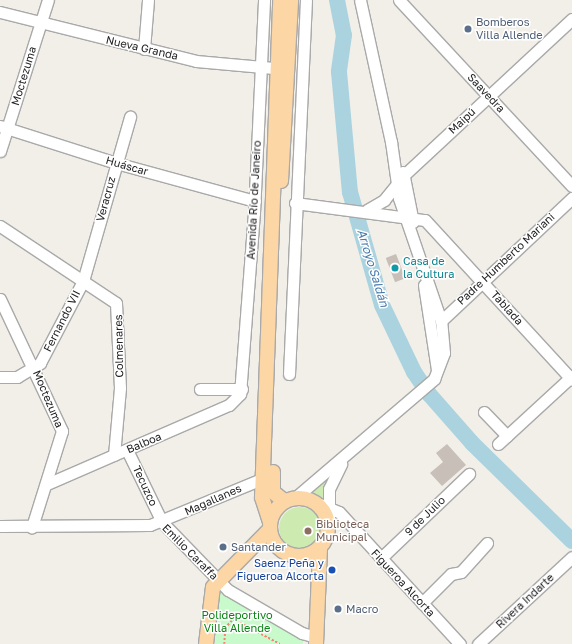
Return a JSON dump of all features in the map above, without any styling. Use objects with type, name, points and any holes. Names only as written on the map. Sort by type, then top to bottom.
[{"type":"main road","points":[[280,0],[281,69],[272,489],[275,496],[315,502],[328,513],[320,547],[316,640]]},
{"type":"main road","points":[[291,0],[281,69],[262,497],[274,543],[289,554],[304,556],[320,547]]},
{"type":"main road","points":[[206,644],[210,593],[218,580],[269,526],[290,499]]},
{"type":"street","name":"Moctezuma","points":[[0,151],[4,127],[48,0]]},
{"type":"street","points":[[144,49],[148,0]]},
{"type":"street","name":"Avenida Río de Janeiro","points":[[240,393],[255,201],[264,0]]},
{"type":"street","points":[[289,374],[295,203],[306,0]]},
{"type":"street","points":[[360,0],[392,142],[404,175],[408,219]]},
{"type":"street","name":"Saavedra","points":[[399,0],[572,186]]},
{"type":"street","name":"Nueva Granda","points":[[0,12],[40,24],[196,61],[281,69]]},
{"type":"street","name":"Maipú","points":[[393,190],[404,175],[572,19]]},
{"type":"street","name":"Veracruz","points":[[83,281],[130,117]]},
{"type":"street","name":"Huáscar","points":[[4,127],[116,163],[255,201]]},
{"type":"street","points":[[390,216],[393,190],[392,142]]},
{"type":"street","points":[[367,210],[393,190]]},
{"type":"street","points":[[393,190],[407,195]]},
{"type":"street","points":[[290,499],[346,457],[416,395],[435,376],[444,353],[441,321],[425,278],[408,219],[393,190]]},
{"type":"street","name":"Padre Humberto Mariani","points":[[441,321],[481,281],[572,198]]},
{"type":"street","points":[[295,203],[347,212],[367,210],[408,219]]},
{"type":"street","name":"Tablada","points":[[408,219],[425,220],[571,378]]},
{"type":"street","name":"Colmenares","points":[[0,226],[112,300],[118,308],[120,388],[114,455]]},
{"type":"street","points":[[425,278],[423,287],[435,344],[435,376]]},
{"type":"street","name":"Fernando VII","points":[[34,368],[83,281]]},
{"type":"street","name":"Moctezuma","points":[[0,299],[34,368],[62,434],[32,527]]},
{"type":"street","points":[[0,377],[17,377],[34,368]]},
{"type":"street","points":[[498,444],[571,378]]},
{"type":"street","points":[[200,389],[240,393]]},
{"type":"street","name":"Balboa","points":[[47,484],[230,406],[240,393]]},
{"type":"street","points":[[484,412],[507,436]]},
{"type":"street","name":"Tecuzco","points":[[127,450],[162,522]]},
{"type":"street","points":[[328,513],[332,481],[346,457]]},
{"type":"street","name":"9 de Julio","points":[[381,558],[469,474]]},
{"type":"street","name":"Magallanes","points":[[162,522],[264,478]]},
{"type":"street","name":"Figueroa Alcorta","points":[[328,513],[339,512],[460,644]]},
{"type":"street","name":"Emilio Caraffa","points":[[0,526],[32,527],[162,522],[228,590],[316,640]]},
{"type":"street","points":[[422,603],[451,574],[461,572],[487,543]]},
{"type":"street","name":"Rivera Indarte","points":[[478,644],[570,559]]},
{"type":"path","points":[[224,644],[225,628],[233,619],[280,644]]},
{"type":"green space","points":[[326,481],[323,499],[310,493]]},
{"type":"green space","points":[[300,507],[315,513],[321,528],[315,543],[300,549],[285,543],[279,528],[285,513]]},
{"type":"green space","name":"Polideportivo Villa Allende","points":[[223,589],[303,636],[303,644],[215,644],[217,600]]},
{"type":"building","name":"Casa de la Cultura","points":[[396,254],[405,278],[395,282],[386,258]]},
{"type":"building","points":[[447,444],[466,465],[442,486],[430,473],[443,462],[436,453]]},
{"type":"waterway","name":"Arroyo Saldán","points":[[337,0],[344,35],[339,72],[350,192],[382,305],[414,372],[429,394],[472,443],[572,541]]},
{"type":"place","name":"Bomberos Villa Allende","points":[[468,29]]},
{"type":"place","name":"Casa de la Cultura","points":[[395,268]]},
{"type":"place","name":"Biblioteca Municipal","points":[[308,531]]},
{"type":"place","name":"Santander","points":[[223,547]]},
{"type":"place","name":"Saenz Peña y Figueroa Alcorta","points":[[332,570]]},
{"type":"place","name":"Macro","points":[[338,609]]}]
